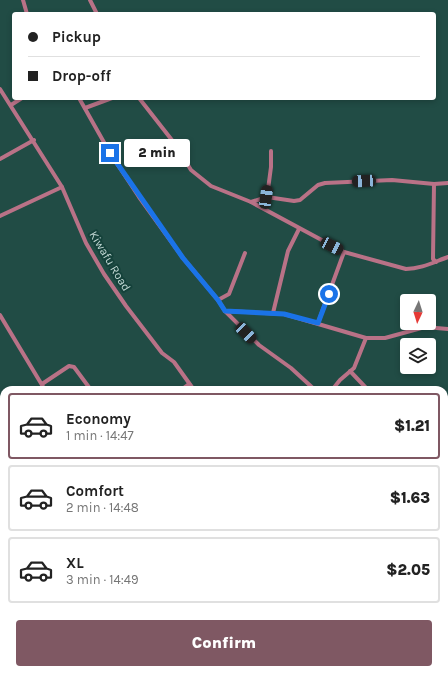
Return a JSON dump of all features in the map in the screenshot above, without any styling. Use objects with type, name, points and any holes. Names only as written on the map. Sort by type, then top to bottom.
[{"type":"street","points":[[22,0],[27,12]]},
{"type":"street","points":[[90,0],[96,12]]},
{"type":"street","name":"Kiwafu Road","points":[[0,89],[34,140],[62,187],[86,243],[104,274],[126,306],[162,353],[174,362],[189,384]]},
{"type":"street","points":[[11,105],[19,100]]},
{"type":"street","points":[[80,100],[110,153],[139,197],[183,258],[218,300],[225,311],[258,345],[291,368],[311,386]]},
{"type":"street","points":[[85,108],[107,100]]},
{"type":"street","points":[[141,100],[175,144],[191,170],[200,179],[218,190],[251,202],[344,252],[406,269],[413,269],[448,257]]},
{"type":"street","points":[[0,159],[34,140]]},
{"type":"street","points":[[266,197],[271,167],[271,151]]},
{"type":"street","points":[[251,202],[266,197],[294,201],[300,200],[318,185],[325,184],[392,180],[434,184],[448,183]]},
{"type":"street","points":[[434,184],[432,259],[436,262]]},
{"type":"street","points":[[0,216],[62,187]]},
{"type":"street","points":[[273,313],[288,251],[299,229]]},
{"type":"street","points":[[318,323],[344,252]]},
{"type":"street","points":[[218,300],[229,294],[245,253]]},
{"type":"street","points":[[225,311],[284,314],[366,338],[385,338],[424,327],[448,329]]},
{"type":"street","points":[[0,315],[42,384],[69,366],[74,367],[88,386]]},
{"type":"street","points":[[335,386],[350,371],[359,358],[366,338]]},
{"type":"street","points":[[350,371],[364,386]]},
{"type":"route","points":[[110,153],[139,197],[172,240],[183,258],[218,300],[225,311],[284,314],[318,323],[329,294]]}]
